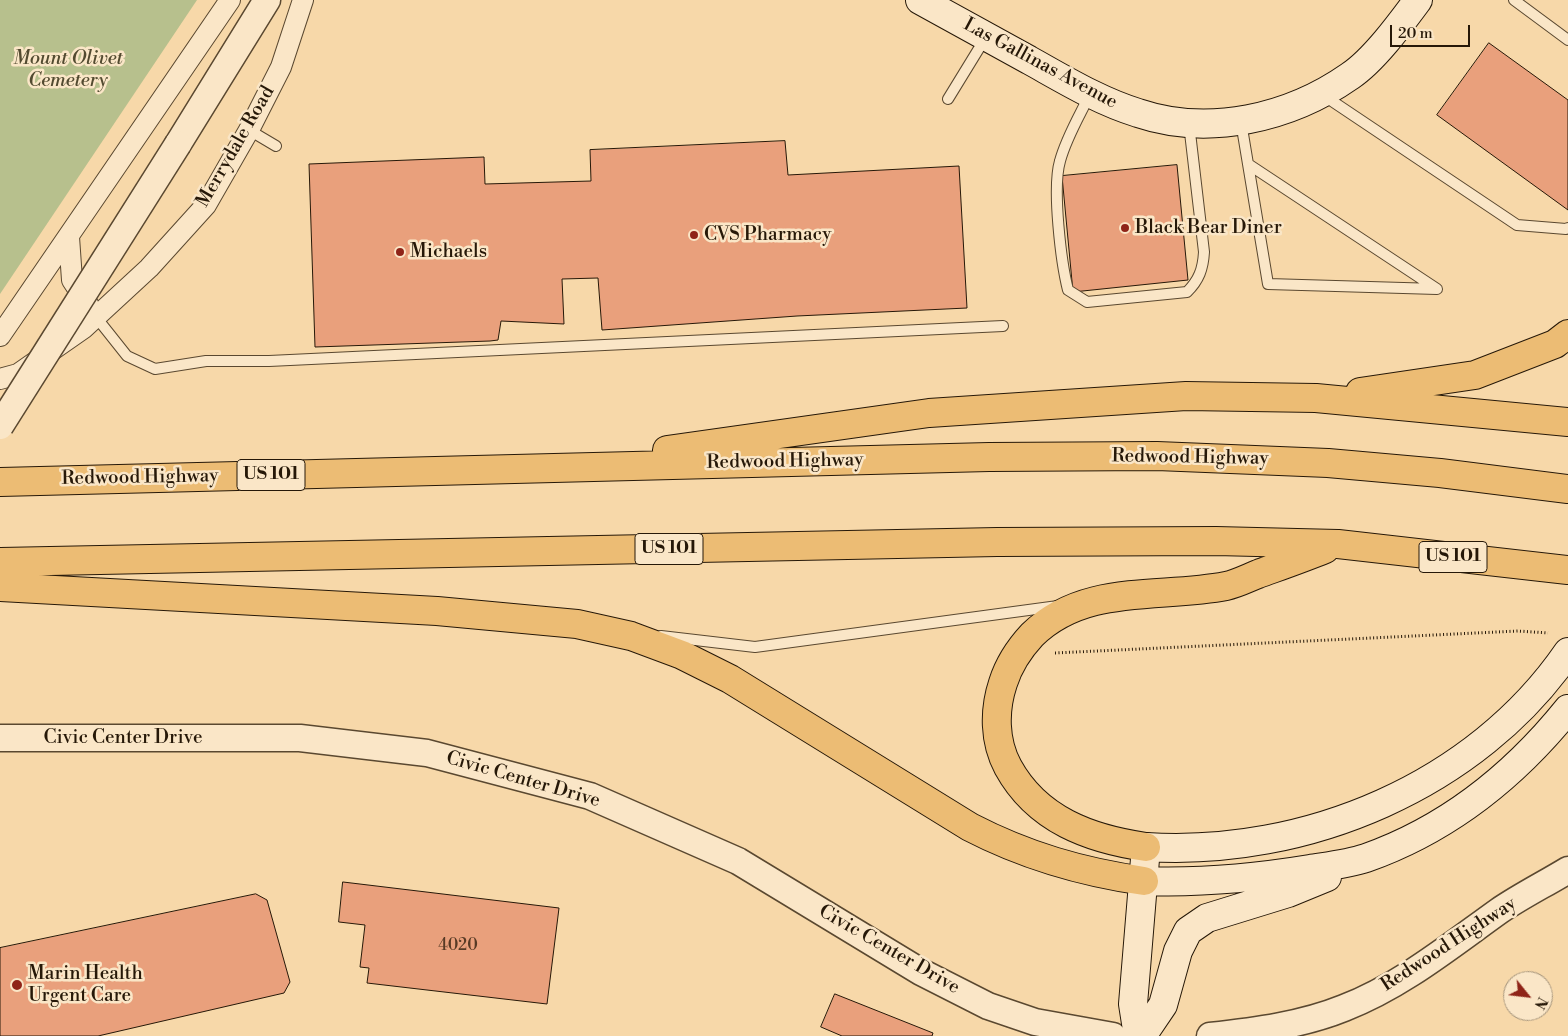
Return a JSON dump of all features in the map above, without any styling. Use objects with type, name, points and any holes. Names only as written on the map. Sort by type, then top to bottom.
[{"type":"highway","points":[[1316,398],[1475,375],[1555,344],[1568,334]]},
{"type":"highway","points":[[542,468],[930,412],[1186,396],[1316,398],[1568,422]]},
{"type":"highway","name":"Redwood Highway","points":[[0,482],[990,457],[1157,456],[1337,464],[1440,473],[1568,489]]},
{"type":"highway","name":"US 101","points":[[0,562],[1052,541],[1207,541],[1338,544],[1568,570]]},
{"type":"highway","points":[[1146,847],[1099,838],[1055,819],[1024,791],[1008,766],[998,739],[996,724],[999,695],[1008,668],[1027,640],[1053,617],[1085,602],[1145,593],[1227,586],[1338,544]]},
{"type":"highway","points":[[0,587],[437,611],[550,621],[603,629],[658,645],[730,679],[997,841],[1046,860],[1082,871],[1144,881]]},
{"type":"main road","name":"Las Gallinas Avenue","points":[[920,0],[1090,94],[1140,114],[1189,123],[1240,122],[1297,107],[1352,76],[1393,33],[1418,0]]},
{"type":"main road","points":[[1138,1036],[1133,1004],[1146,847],[1188,847],[1270,840],[1330,825],[1357,815],[1411,789],[1460,758],[1504,724],[1546,682],[1561,643]]},
{"type":"main road","points":[[1142,1036],[1163,1005],[1178,950],[1188,931],[1207,918],[1297,890],[1364,858],[1419,835],[1469,805],[1513,770],[1568,709]]},
{"type":"main road","points":[[1144,881],[1191,882],[1244,878],[1302,870],[1364,858]]},
{"type":"street","points":[[0,336],[230,0]]},
{"type":"street","points":[[0,426],[267,0]]},
{"type":"street","name":"Merrydale Road","points":[[0,379],[18,374],[84,328],[149,268],[206,204],[249,130],[281,67],[303,0]]},
{"type":"street","points":[[69,237],[72,280],[96,317]]},
{"type":"street","name":"Civic Center Drive","points":[[0,738],[300,738],[426,753],[590,796],[738,861],[921,972],[988,1006],[1035,1022],[1113,1036]]},
{"type":"street","name":"Redwood Highway","points":[[1210,1036],[1253,1031],[1309,1020],[1345,1008],[1397,982],[1502,909],[1568,870]]},
{"type":"lane","points":[[1514,0],[1568,40]]},
{"type":"lane","points":[[948,98],[986,36]]},
{"type":"lane","points":[[1320,93],[1516,225],[1568,228]]},
{"type":"lane","points":[[1090,94],[1060,160],[1056,186],[1064,274],[1068,290],[1087,302],[1187,292],[1197,282],[1203,267],[1204,252],[1189,123]]},
{"type":"lane","points":[[1240,122],[1268,284],[1437,289],[1248,164]]},
{"type":"lane","points":[[249,130],[276,146]]},
{"type":"lane","points":[[96,317],[127,356],[155,369],[206,361],[269,361],[1003,326]]},
{"type":"lane","points":[[603,629],[755,647],[1085,602]]},
{"type":"path","points":[[1027,640],[1045,653],[1518,631],[1561,643]]},
{"type":"green space","name":"Mount Olivet Cemetery","points":[[0,0],[197,0],[0,294]]},
{"type":"building","points":[[1489,43],[1568,100],[1568,210],[1437,115]]},
{"type":"building","points":[[785,141],[788,175],[959,166],[967,308],[797,316],[602,330],[598,278],[562,279],[564,324],[501,321],[498,340],[490,341],[315,347],[309,164],[484,157],[485,184],[591,181],[590,150]]},
{"type":"building","name":"Black Bear Diner","points":[[1177,165],[1188,280],[1073,292],[1062,176]]},
{"type":"building","points":[[343,882],[559,908],[547,1004],[367,983],[369,968],[360,967],[365,925],[339,922]]},
{"type":"building","points":[[256,894],[267,900],[290,982],[284,993],[98,1036],[0,1036],[0,948]]},
{"type":"building","points":[[835,994],[933,1033],[932,1036],[842,1036],[821,1027]]},
{"type":"place","name":"Black Bear Diner","points":[[1125,228]]},
{"type":"place","name":"CVS Pharmacy","points":[[694,235]]},
{"type":"place","name":"Michaels","points":[[400,252]]},
{"type":"place","name":"Marin Health Urgent Care","points":[[17,985]]}]
